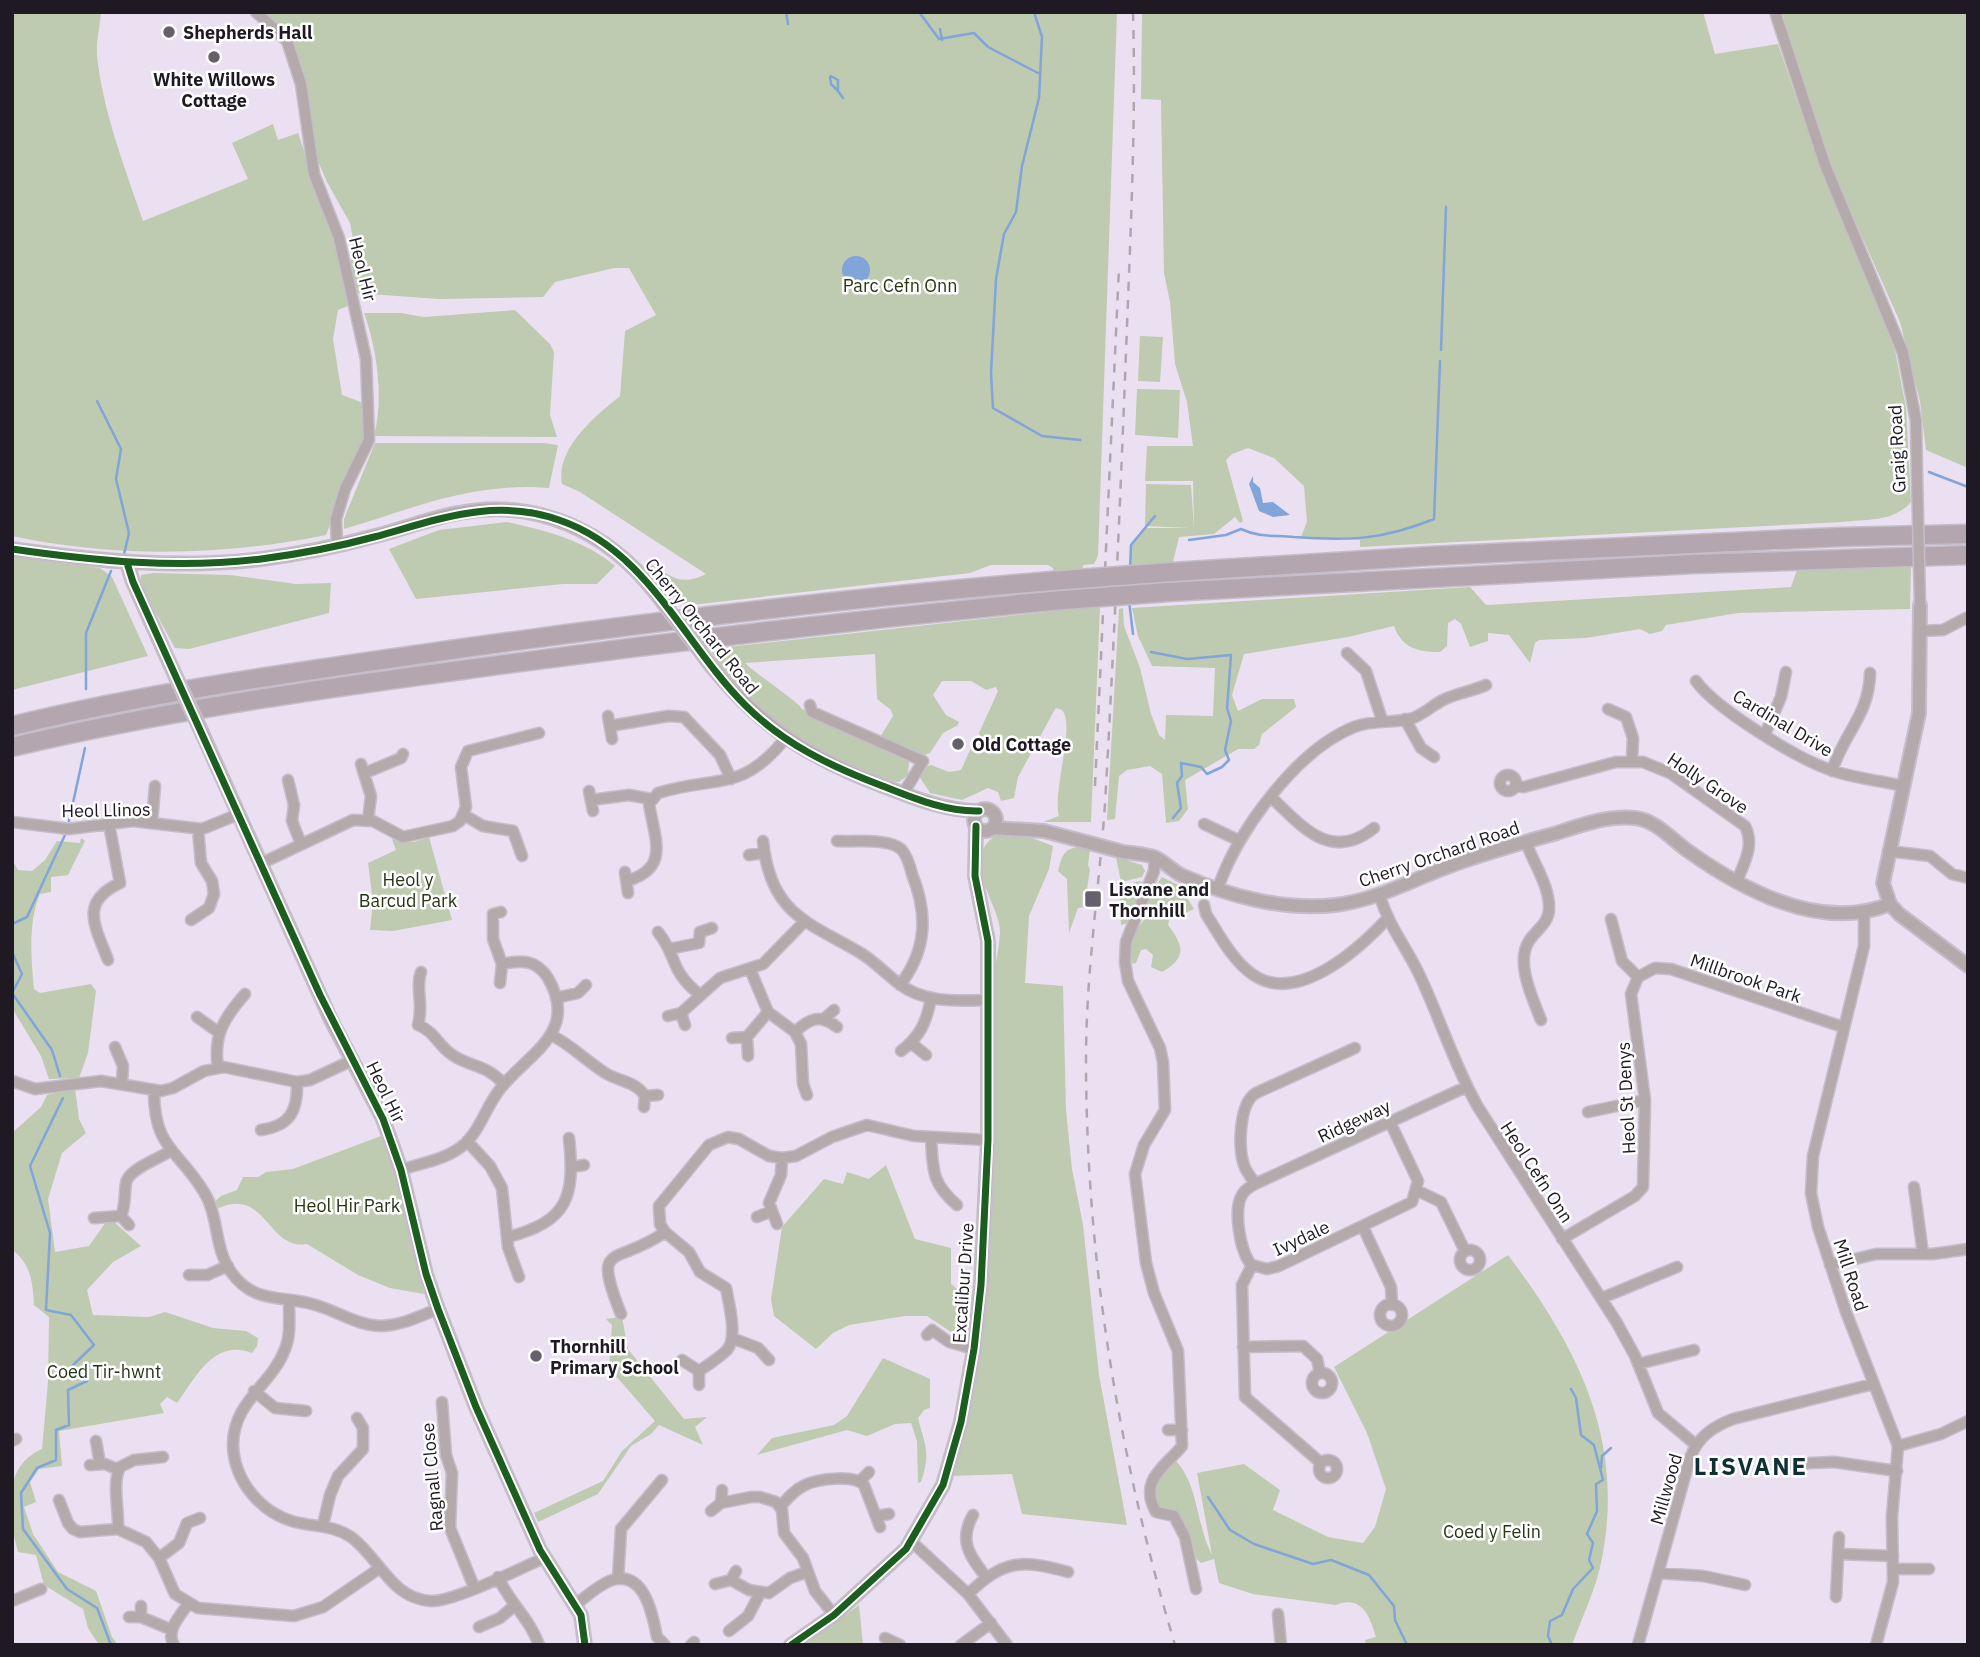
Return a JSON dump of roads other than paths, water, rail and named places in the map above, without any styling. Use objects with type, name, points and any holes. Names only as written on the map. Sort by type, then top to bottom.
[{"type":"highway","points":[[12,726],[197,688],[469,648],[810,605],[1051,581],[1470,554],[1840,537],[1968,534]]},
{"type":"highway","points":[[12,747],[168,715],[397,679],[773,629],[1051,601],[1168,592],[1693,564],[1968,555]]},
{"type":"street","name":"Heol Hir","points":[[257,12],[287,41],[301,84],[314,174],[338,239],[366,359],[369,440],[345,489],[336,519],[337,546]]},
{"type":"street","name":"Graig Road","points":[[1775,12],[1825,165],[1890,315],[1903,353],[1916,421],[1920,605],[1919,713],[1883,877],[1890,904]]},
{"type":"street","name":"Cherry Orchard Road","points":[[12,549],[127,563],[242,561],[337,546],[459,513],[519,510],[559,520],[599,539],[626,560],[746,706],[785,739],[834,767],[976,820],[984,832],[994,825],[1044,831],[1155,858],[1179,874],[1218,888],[1253,899],[1293,906],[1334,905],[1380,897],[1449,866],[1526,842],[1601,821],[1636,818],[1652,824],[1700,860],[1773,899],[1807,910],[1864,912],[1890,904]]},
{"type":"street","name":"Heol Hir","points":[[127,563],[127,570],[313,980],[383,1119],[401,1170],[426,1274],[438,1309],[477,1407],[544,1558],[583,1620],[584,1645]]},
{"type":"street","points":[[1920,631],[1943,630],[1966,618],[1968,621]]},
{"type":"street","points":[[1347,653],[1366,671],[1382,720]]},
{"type":"street","points":[[1765,734],[1781,697],[1786,672]]},
{"type":"street","points":[[1832,771],[1843,741],[1866,705],[1870,673]]},
{"type":"street","name":"Cardinal Drive","points":[[1696,681],[1716,701],[1765,734],[1832,771],[1903,786]]},
{"type":"street","points":[[1218,888],[1238,840],[1271,797],[1331,740],[1353,727],[1382,720],[1405,719],[1452,696],[1486,685]]},
{"type":"street","points":[[810,705],[812,712],[923,761],[903,794]]},
{"type":"street","points":[[1516,786],[1524,787],[1632,760],[1633,738],[1626,717],[1608,709]]},
{"type":"street","points":[[612,739],[609,721],[684,717],[720,755],[731,779]]},
{"type":"street","points":[[1405,719],[1421,748],[1434,757]]},
{"type":"street","points":[[261,863],[348,822],[368,820],[397,835],[409,837],[453,826],[464,815],[467,802],[461,767],[468,751],[539,733]]},
{"type":"street","points":[[591,801],[629,796],[651,799],[658,793],[671,789],[731,779],[759,767],[785,739]]},
{"type":"street","points":[[368,820],[371,796],[363,769],[401,758],[403,754]]},
{"type":"street","name":"Holly Grove","points":[[1632,760],[1670,773],[1745,826],[1749,833],[1749,848],[1737,881]]},
{"type":"street","points":[[288,780],[294,804],[292,821],[301,844]]},
{"type":"street","points":[[152,823],[155,786]]},
{"type":"street","points":[[1271,797],[1309,831],[1326,842],[1342,842],[1364,835],[1374,828]]},
{"type":"street","points":[[628,893],[626,877],[648,873],[656,860],[651,799]]},
{"type":"street","name":"Cherry Orchard Road","points":[[976,820],[989,810],[994,825]]},
{"type":"street","name":"Heol Llinos","points":[[12,822],[78,830],[133,821],[198,829],[239,814]]},
{"type":"street","points":[[464,815],[483,826],[513,831],[522,856]]},
{"type":"street","name":"Excalibur Drive","points":[[791,1645],[834,1615],[890,1566],[911,1541],[943,1485],[951,1462],[974,1349],[981,1284],[988,1140],[988,941],[976,883],[976,820]]},
{"type":"street","points":[[108,960],[96,929],[93,908],[101,894],[120,883],[109,824]]},
{"type":"street","points":[[1204,824],[1238,840]]},
{"type":"street","points":[[975,857],[994,825]]},
{"type":"street","points":[[191,920],[209,908],[214,894],[212,881],[201,863],[198,829]]},
{"type":"street","points":[[763,841],[773,883],[787,905],[804,922],[862,953],[900,985],[931,998],[986,1000]]},
{"type":"street","points":[[847,853],[843,842],[903,844],[917,884],[924,930],[911,971],[900,985]]},
{"type":"street","points":[[1526,842],[1545,888],[1549,909],[1544,924],[1531,938],[1525,953],[1529,988],[1541,1020]]},
{"type":"street","points":[[1888,851],[1930,856],[1952,874],[1968,878]]},
{"type":"street","points":[[749,855],[764,853]]},
{"type":"street","points":[[1155,858],[1154,871],[1126,942],[1125,962],[1128,981],[1160,1048],[1163,1062],[1164,1110],[1144,1145],[1135,1174],[1151,1283],[1178,1351],[1182,1446],[1172,1459],[1159,1467],[1152,1477],[1150,1491],[1156,1512],[1174,1516],[1182,1528],[1196,1589]]},
{"type":"street","name":"Heol Cefn Onn","points":[[1380,897],[1387,919],[1419,973],[1466,1087],[1601,1298],[1638,1364],[1660,1416],[1696,1445]]},
{"type":"street","points":[[1890,904],[1905,920],[1968,966]]},
{"type":"street","points":[[1204,905],[1206,914],[1244,967],[1259,979],[1278,983],[1331,968],[1362,945],[1387,919]]},
{"type":"street","points":[[500,983],[502,964],[493,939],[493,914],[501,912]]},
{"type":"street","name":"Mill Road","points":[[1864,912],[1866,938],[1813,1156],[1811,1181],[1815,1215],[1830,1265],[1898,1446],[1892,1517],[1892,1588],[1876,1645]]},
{"type":"street","points":[[1611,919],[1622,961],[1638,977]]},
{"type":"street","points":[[668,1016],[681,1013],[699,994],[720,978],[763,964],[804,922]]},
{"type":"street","points":[[668,949],[699,943],[700,932],[712,928]]},
{"type":"street","points":[[658,932],[676,971],[699,994]]},
{"type":"street","points":[[401,1170],[450,1153],[467,1142],[504,1084],[539,1053],[551,1035],[556,1014],[556,998],[547,976],[538,966],[525,960],[502,964]]},
{"type":"street","name":"Millbrook Park","points":[[1638,977],[1654,968],[1671,969],[1843,1027]]},
{"type":"street","points":[[750,969],[768,1012],[795,1032],[804,1054],[798,1075],[807,1095]]},
{"type":"street","points":[[421,972],[418,982],[423,1004],[418,1025],[434,1035],[452,1055],[484,1067],[504,1084]]},
{"type":"street","name":"Heol St Denys","points":[[1562,1239],[1635,1196],[1643,1187],[1645,1100],[1632,994],[1638,977]]},
{"type":"street","points":[[556,998],[578,993],[586,985]]},
{"type":"street","points":[[218,1068],[215,1046],[218,1032],[227,1015],[245,994]]},
{"type":"street","points":[[901,1051],[911,1044],[926,1022],[931,998]]},
{"type":"street","points":[[825,1018],[834,1010]]},
{"type":"street","points":[[748,1056],[747,1037],[768,1012]]},
{"type":"street","points":[[681,1013],[685,1025]]},
{"type":"street","points":[[197,1017],[218,1032]]},
{"type":"street","points":[[795,1032],[812,1018],[825,1018],[837,1027]]},
{"type":"street","points":[[551,1035],[581,1052],[607,1074],[638,1086],[645,1102],[658,1095]]},
{"type":"street","points":[[732,1038],[747,1037]]},
{"type":"street","points":[[911,1044],[926,1055]]},
{"type":"street","points":[[115,1047],[123,1066],[122,1084]]},
{"type":"street","points":[[1321,1463],[1245,1397],[1242,1285],[1252,1265],[1242,1251],[1239,1205],[1242,1194],[1255,1184],[1243,1162],[1242,1112],[1246,1101],[1256,1093],[1355,1048]]},
{"type":"street","points":[[12,1081],[27,1088],[43,1090],[89,1081],[154,1091],[173,1088],[196,1074],[218,1068],[230,1068],[275,1080],[310,1080],[353,1060]]},
{"type":"street","points":[[261,1130],[277,1128],[289,1120],[296,1106],[297,1082]]},
{"type":"street","name":"Ridgeway","points":[[1255,1184],[1466,1087]]},
{"type":"street","points":[[154,1091],[157,1125],[170,1151],[201,1187],[211,1206],[228,1266],[240,1281],[258,1294],[289,1302],[312,1304],[360,1323],[380,1326],[405,1322],[438,1309]]},
{"type":"street","points":[[1588,1112],[1645,1100]]},
{"type":"street","points":[[1390,1122],[1415,1174],[1418,1191],[1441,1202],[1465,1251]]},
{"type":"street","points":[[698,1385],[699,1371],[729,1349],[732,1338],[726,1288],[700,1272],[689,1252],[665,1232],[659,1215],[663,1198],[678,1185],[716,1141],[739,1139],[769,1156],[782,1158],[796,1156],[839,1133],[867,1125],[881,1126],[914,1136],[988,1140]]},
{"type":"street","points":[[931,1137],[933,1175],[947,1197],[957,1206]]},
{"type":"street","points":[[508,1237],[538,1227],[557,1212],[570,1192],[572,1167],[569,1138]]},
{"type":"street","points":[[467,1142],[490,1166],[502,1188],[508,1247],[519,1277]]},
{"type":"street","points":[[121,1216],[126,1203],[126,1182],[130,1174],[170,1151]]},
{"type":"street","points":[[777,1224],[769,1203],[781,1175],[782,1158]]},
{"type":"street","points":[[572,1167],[584,1165]]},
{"type":"street","points":[[1914,1187],[1923,1254]]},
{"type":"street","name":"Ivydale","points":[[1252,1265],[1272,1269],[1408,1205],[1418,1191]]},
{"type":"street","points":[[939,1206],[947,1197]]},
{"type":"street","points":[[757,1217],[772,1211]]},
{"type":"street","points":[[94,1219],[121,1216]]},
{"type":"street","points":[[121,1216],[129,1225]]},
{"type":"street","points":[[1363,1227],[1391,1287],[1392,1305]]},
{"type":"street","points":[[621,1314],[606,1273],[607,1264],[613,1257],[651,1242],[665,1232]]},
{"type":"street","points":[[1830,1265],[1876,1254],[1923,1254],[1968,1249]]},
{"type":"street","points":[[189,1275],[207,1275],[228,1266]]},
{"type":"street","points":[[1601,1298],[1677,1267]]},
{"type":"street","points":[[616,1301],[628,1296]]},
{"type":"street","points":[[289,1302],[286,1349],[238,1416],[234,1433],[234,1456],[242,1478],[256,1499],[277,1515],[323,1525],[353,1539],[368,1551],[380,1569],[401,1589],[429,1601],[445,1600],[544,1558]]},
{"type":"street","points":[[927,1335],[932,1330],[949,1342],[974,1349]]},
{"type":"street","points":[[732,1338],[758,1348],[769,1360]]},
{"type":"street","points":[[1243,1347],[1303,1346],[1317,1359],[1320,1373]]},
{"type":"street","points":[[1638,1364],[1694,1350]]},
{"type":"street","points":[[682,1360],[699,1371]]},
{"type":"street","name":"Millwood","points":[[1638,1645],[1696,1445],[1712,1429],[1732,1419],[1874,1384]]},
{"type":"street","points":[[254,1391],[275,1408],[306,1411]]},
{"type":"street","name":"Ragnall Close","points":[[442,1402],[446,1455],[452,1473],[450,1528],[474,1587]]},
{"type":"street","points":[[323,1525],[338,1476],[363,1449],[363,1428],[357,1418]]},
{"type":"street","points":[[1898,1446],[1941,1434],[1968,1421]]},
{"type":"street","points":[[1168,1430],[1182,1430]]},
{"type":"street","points":[[96,1441],[95,1465],[119,1470]]},
{"type":"street","points":[[118,1529],[119,1504],[115,1484],[119,1470],[127,1462],[156,1461]]},
{"type":"street","points":[[1789,1464],[1834,1462],[1897,1471]]},
{"type":"street","points":[[860,1481],[869,1472]]},
{"type":"street","points":[[780,1507],[796,1490],[807,1484],[849,1479],[860,1481]]},
{"type":"street","points":[[618,1579],[621,1529],[662,1480]]},
{"type":"street","points":[[860,1481],[880,1527]]},
{"type":"street","points":[[721,1503],[722,1490]]},
{"type":"street","points":[[711,1511],[721,1503],[760,1497],[776,1502],[780,1507],[784,1533],[803,1558],[815,1591],[834,1615]]},
{"type":"street","points":[[58,1500],[73,1529],[80,1532],[118,1529],[146,1542],[159,1558],[175,1594],[188,1604],[211,1611],[242,1610],[294,1616],[323,1607],[380,1569]]},
{"type":"street","points":[[877,1516],[889,1514]]},
{"type":"street","points":[[159,1558],[179,1543],[184,1521],[200,1518]]},
{"type":"street","points":[[955,1521],[970,1520],[965,1543],[969,1554],[986,1577]]},
{"type":"street","points":[[1836,1597],[1839,1537]]},
{"type":"street","points":[[911,1541],[968,1594],[1007,1645]]},
{"type":"street","points":[[1839,1553],[1893,1556]]},
{"type":"street","points":[[968,1594],[1002,1566],[1013,1564],[1068,1572]]},
{"type":"street","points":[[1894,1569],[1929,1569]]},
{"type":"street","points":[[715,1584],[733,1575],[760,1593],[769,1592],[790,1578],[807,1572]]},
{"type":"street","points":[[1658,1573],[1703,1576],[1745,1585]]},
{"type":"street","points":[[498,1577],[514,1606],[531,1626],[539,1645]]},
{"type":"street","points":[[575,1605],[606,1583],[618,1579],[629,1581],[642,1592],[654,1616],[653,1641],[665,1645]]},
{"type":"street","points":[[12,1601],[41,1589]]},
{"type":"street","points":[[729,1631],[748,1616],[760,1593]]},
{"type":"street","points":[[174,1645],[172,1630],[188,1604]]},
{"type":"street","points":[[480,1627],[500,1618],[514,1606]]},
{"type":"street","points":[[129,1617],[141,1611],[172,1630]]},
{"type":"street","points":[[1278,1614],[1280,1645]]},
{"type":"street","points":[[961,1645],[991,1623]]},
{"type":"street","points":[[885,1638],[898,1640]]},
{"type":"water","points":[[856,256],[866,260],[870,270],[866,280],[856,284],[846,280],[842,270],[846,260]]},
{"type":"water","points":[[1253,476],[1253,482],[1260,488],[1263,503],[1273,502],[1290,515],[1273,517],[1259,511],[1249,484]]},
{"type":"waterway","points":[[786,12],[788,24]]},
{"type":"waterway","points":[[919,12],[939,39],[974,33],[988,47],[1038,73]]},
{"type":"waterway","points":[[1034,12],[1042,37],[1039,98],[1022,166],[1016,212],[1004,234],[996,279],[991,373],[993,408],[1042,436],[1080,440]]},
{"type":"waterway","points":[[940,29],[942,40]]},
{"type":"waterway","points":[[831,76],[838,80],[838,91],[843,98]]},
{"type":"waterway","points":[[830,77],[831,84],[838,91]]},
{"type":"waterway","points":[[1441,350],[1446,207]]},
{"type":"waterway","points":[[1189,540],[1226,535],[1241,529],[1267,536],[1332,539],[1365,537],[1398,531],[1434,519],[1440,361]]},
{"type":"waterway","points":[[97,401],[121,449],[116,479],[129,533],[124,554]]},
{"type":"waterway","points":[[1929,472],[1968,487]]},
{"type":"waterway","points":[[1130,570],[1131,545],[1155,516]]},
{"type":"waterway","points":[[86,689],[86,633],[111,571]]},
{"type":"waterway","points":[[1129,601],[1133,634]]},
{"type":"waterway","points":[[1151,652],[1187,659],[1231,655],[1227,708],[1231,721],[1225,750],[1229,760],[1222,767],[1207,774],[1201,767],[1181,763],[1182,776],[1177,783],[1181,808],[1173,818]]},
{"type":"waterway","points":[[69,821],[85,748]]},
{"type":"waterway","points":[[12,924],[27,917],[65,835]]},
{"type":"waterway","points":[[12,952],[22,974],[12,993]]},
{"type":"waterway","points":[[12,993],[52,1050],[60,1076]]},
{"type":"waterway","points":[[63,1098],[30,1166],[50,1233],[46,1310],[71,1315],[94,1345],[71,1367],[87,1381],[68,1390],[69,1425],[56,1430],[56,1460],[37,1468],[21,1493],[23,1529],[67,1589],[97,1608],[111,1645]]},
{"type":"waterway","points":[[1552,1645],[1548,1636],[1550,1621],[1562,1615],[1573,1589],[1593,1568],[1589,1560],[1593,1543],[1587,1534],[1597,1511],[1596,1484],[1603,1480],[1594,1445],[1581,1435],[1576,1398],[1571,1389]]},
{"type":"waterway","points":[[1601,1468],[1602,1456],[1611,1448]]},
{"type":"waterway","points":[[1208,1497],[1230,1530],[1254,1544],[1313,1564],[1331,1560],[1369,1575],[1394,1606],[1395,1620],[1407,1645]]},
{"type":"railway","points":[[1133,12],[1133,169],[1122,445],[1105,804],[1088,995],[1087,1134],[1099,1282],[1109,1355],[1137,1501],[1175,1645]]},
{"type":"railway","points":[[1095,786],[1119,268]]},
{"type":"place","name":"Shepherds Hall","points":[[169,32]]},
{"type":"place","name":"White Willows Cottage","points":[[214,57]]},
{"type":"place","name":"Old Cottage","points":[[958,744]]},
{"type":"place","name":"Lisvane and Thornhill","points":[[1093,899]]},
{"type":"place","name":"Thornhill Primary School","points":[[536,1356]]},
{"type":"district","name":"LISVANE","points":[[1751,1466]]},
{"type":"park label","name":"Parc Cefn Onn","points":[[900,285]]},
{"type":"park label","name":"Heol y Barcud Park","points":[[408,889]]},
{"type":"park label","name":"Heol Hir Park","points":[[347,1205]]},
{"type":"park label","name":"Coed Tir-hwnt","points":[[104,1371]]},
{"type":"park label","name":"Coed y Felin","points":[[1492,1531]]}]
